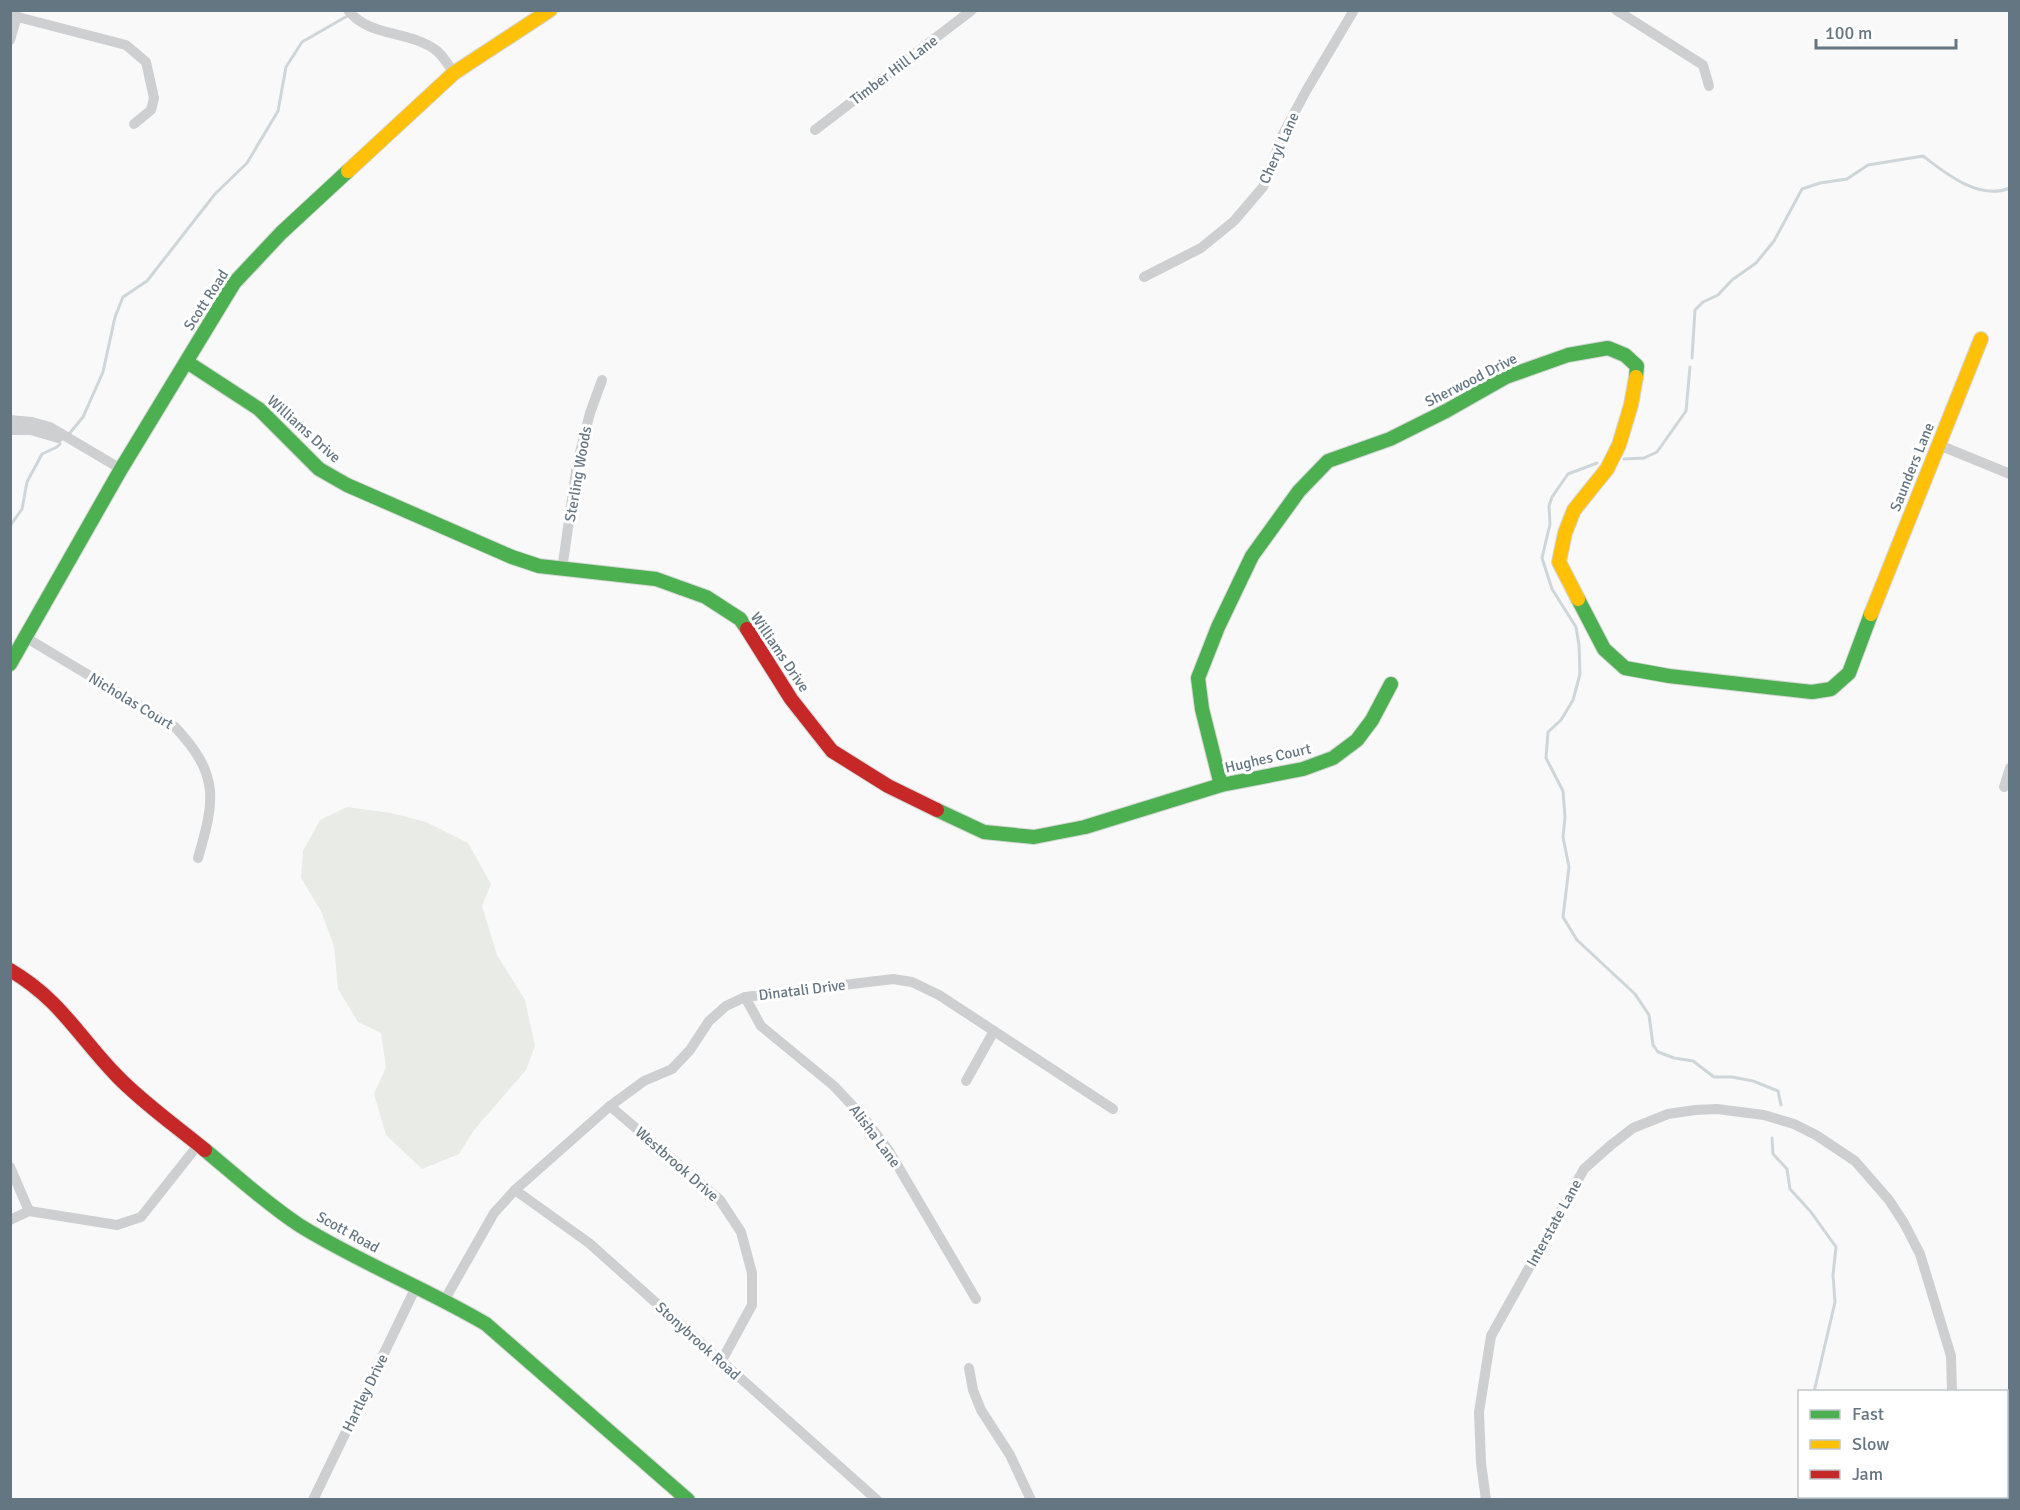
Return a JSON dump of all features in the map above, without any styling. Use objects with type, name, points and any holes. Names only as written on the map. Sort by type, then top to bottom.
[{"type":"street","name":"Scott Road","points":[[10,664],[121,469],[234,284],[281,233],[454,73],[550,10]]},
{"type":"street","name":"Timber Hill Lane","points":[[815,130],[972,10]]},
{"type":"street","name":"Cheryl Lane","points":[[1144,277],[1201,248],[1234,221],[1263,187],[1284,134],[1306,91],[1354,10]]},
{"type":"street","points":[[1616,10],[1703,65],[1709,86]]},
{"type":"street","points":[[350,14],[369,26],[419,41],[437,51],[454,73]]},
{"type":"street","points":[[10,40],[14,16],[126,45],[146,62],[154,98],[151,110],[134,124]]},
{"type":"street","name":"Saunders Lane","points":[[1874,606],[1982,339]]},
{"type":"street","name":"Sherwood Drive","points":[[1221,785],[1202,709],[1198,678],[1218,627],[1252,556],[1299,491],[1328,461],[1390,439],[1506,377],[1568,355],[1608,348],[1625,354],[1637,366],[1629,413],[1616,451],[1607,469],[1571,517],[1558,562],[1604,649],[1625,668],[1669,676],[1812,692],[1831,689],[1849,673],[1874,606]]},
{"type":"street","name":"Williams Drive","points":[[187,362],[259,409],[319,469],[347,485],[512,557],[539,566],[656,579],[706,597],[740,619],[791,699],[832,751],[888,786],[984,832],[1034,837],[1085,827],[1221,785]]},
{"type":"street","name":"Sterling Woods","points":[[562,570],[577,464],[590,413],[602,380]]},
{"type":"street","points":[[10,420],[70,440],[121,469]]},
{"type":"street","points":[[10,430],[31,426]]},
{"type":"street","points":[[1939,445],[2010,474]]},
{"type":"street","name":"Nicholas Court","points":[[25,637],[176,727],[194,747],[206,770],[212,797],[210,819],[198,858]]},
{"type":"street","name":"Hughes Court","points":[[1221,785],[1303,770],[1333,758],[1356,740],[1367,727],[1391,684]]},
{"type":"street","points":[[2004,787],[2010,768]]},
{"type":"street","name":"Scott Road","points":[[10,970],[37,987],[55,1003],[112,1072],[198,1145],[298,1224],[477,1318],[494,1330],[688,1500]]},
{"type":"street","name":"Dinatali Drive","points":[[444,1301],[494,1213],[515,1190],[610,1106],[644,1081],[672,1069],[690,1050],[710,1021],[726,1006],[746,997],[893,979],[912,982],[939,995],[1113,1109]]},
{"type":"street","name":"Alisha Lane","points":[[746,997],[761,1026],[834,1086],[864,1118],[889,1151],[976,1299]]},
{"type":"street","points":[[966,1081],[994,1031]]},
{"type":"street","name":"Westbrook Drive","points":[[610,1106],[720,1200],[741,1232],[752,1273],[752,1305],[721,1362]]},
{"type":"street","name":"Interstate Lane","points":[[1486,1500],[1481,1463],[1479,1412],[1491,1336],[1584,1169],[1633,1128],[1668,1114],[1717,1109],[1764,1115],[1794,1124],[1816,1135],[1855,1161],[1889,1200],[1920,1254],[1951,1356],[1952,1390]]},
{"type":"street","points":[[10,1220],[29,1211],[117,1225],[141,1217],[198,1145]]},
{"type":"street","points":[[10,1167],[29,1211]]},
{"type":"street","name":"Stonybrook Road","points":[[515,1190],[589,1243],[869,1497]]},
{"type":"street","name":"Hartley Drive","points":[[313,1500],[416,1287]]},
{"type":"street","points":[[969,1368],[973,1390],[981,1410],[1010,1455],[1031,1500]]},
{"type":"shaded area","points":[[347,807],[391,813],[426,822],[468,843],[491,884],[482,906],[497,955],[525,1000],[535,1046],[526,1070],[474,1130],[459,1154],[422,1169],[386,1135],[374,1094],[386,1067],[381,1033],[358,1022],[338,989],[334,946],[321,911],[301,878],[303,851],[320,820]]},
{"type":"waterway","points":[[69,434],[83,417],[103,372],[115,317],[123,297],[147,281],[215,194],[247,163],[278,111],[286,67],[302,42],[349,15]]},
{"type":"waterway","points":[[1692,358],[1695,310],[1703,302],[1718,295],[1732,280],[1756,263],[1774,241],[1802,189],[1820,183],[1847,179],[1868,165],[1923,156],[1952,177],[1975,188],[1986,191],[2010,188]]},
{"type":"waterway","points":[[1624,459],[1644,458],[1657,452],[1686,411],[1690,367]]},
{"type":"waterway","points":[[10,526],[22,509],[27,482],[42,454],[60,444]]},
{"type":"waterway","points":[[1597,463],[1568,474],[1552,497],[1549,506],[1550,524],[1542,558],[1552,589],[1576,627],[1579,645],[1580,674],[1573,700],[1561,720],[1548,732],[1546,758],[1563,791],[1565,817],[1563,837],[1569,867],[1563,917],[1577,940],[1635,994],[1649,1015],[1653,1045],[1658,1052],[1674,1058],[1693,1061],[1714,1077],[1732,1077],[1753,1081],[1778,1091],[1781,1105]]},
{"type":"waterway","points":[[1772,1138],[1773,1154],[1787,1169],[1790,1189],[1811,1212],[1836,1247],[1833,1275],[1835,1302],[1814,1390]]},
{"type":"traffic: fast","points":[[10,664],[121,469],[234,283],[281,233],[348,171]]},
{"type":"traffic: fast","points":[[1221,785],[1202,709],[1198,678],[1218,627],[1252,556],[1299,491],[1328,461],[1390,439],[1506,377],[1568,355],[1608,348],[1625,355],[1637,366],[1636,377]]},
{"type":"traffic: fast","points":[[187,362],[259,409],[319,469],[347,485],[512,557],[539,566],[656,579],[706,597],[740,619],[747,629]]},
{"type":"traffic: fast","points":[[1578,599],[1604,649],[1625,668],[1669,676],[1812,692],[1831,689],[1849,673],[1871,614]]},
{"type":"traffic: fast","points":[[937,810],[984,832],[1034,837],[1085,827],[1221,785],[1303,769],[1333,758],[1357,740],[1372,720],[1391,684]]},
{"type":"traffic: fast","points":[[205,1150],[263,1199],[299,1225],[486,1324],[688,1500]]},
{"type":"traffic: slow","points":[[348,171],[454,73],[550,10]]},
{"type":"traffic: slow","points":[[1871,614],[1981,339]]},
{"type":"traffic: slow","points":[[1578,599],[1559,562],[1565,533],[1574,510],[1607,469],[1619,445],[1631,405],[1636,377]]},
{"type":"traffic: jam","points":[[747,629],[791,699],[832,751],[888,786],[937,810]]},
{"type":"traffic: jam","points":[[10,970],[56,1006],[127,1086],[205,1150]]}]
